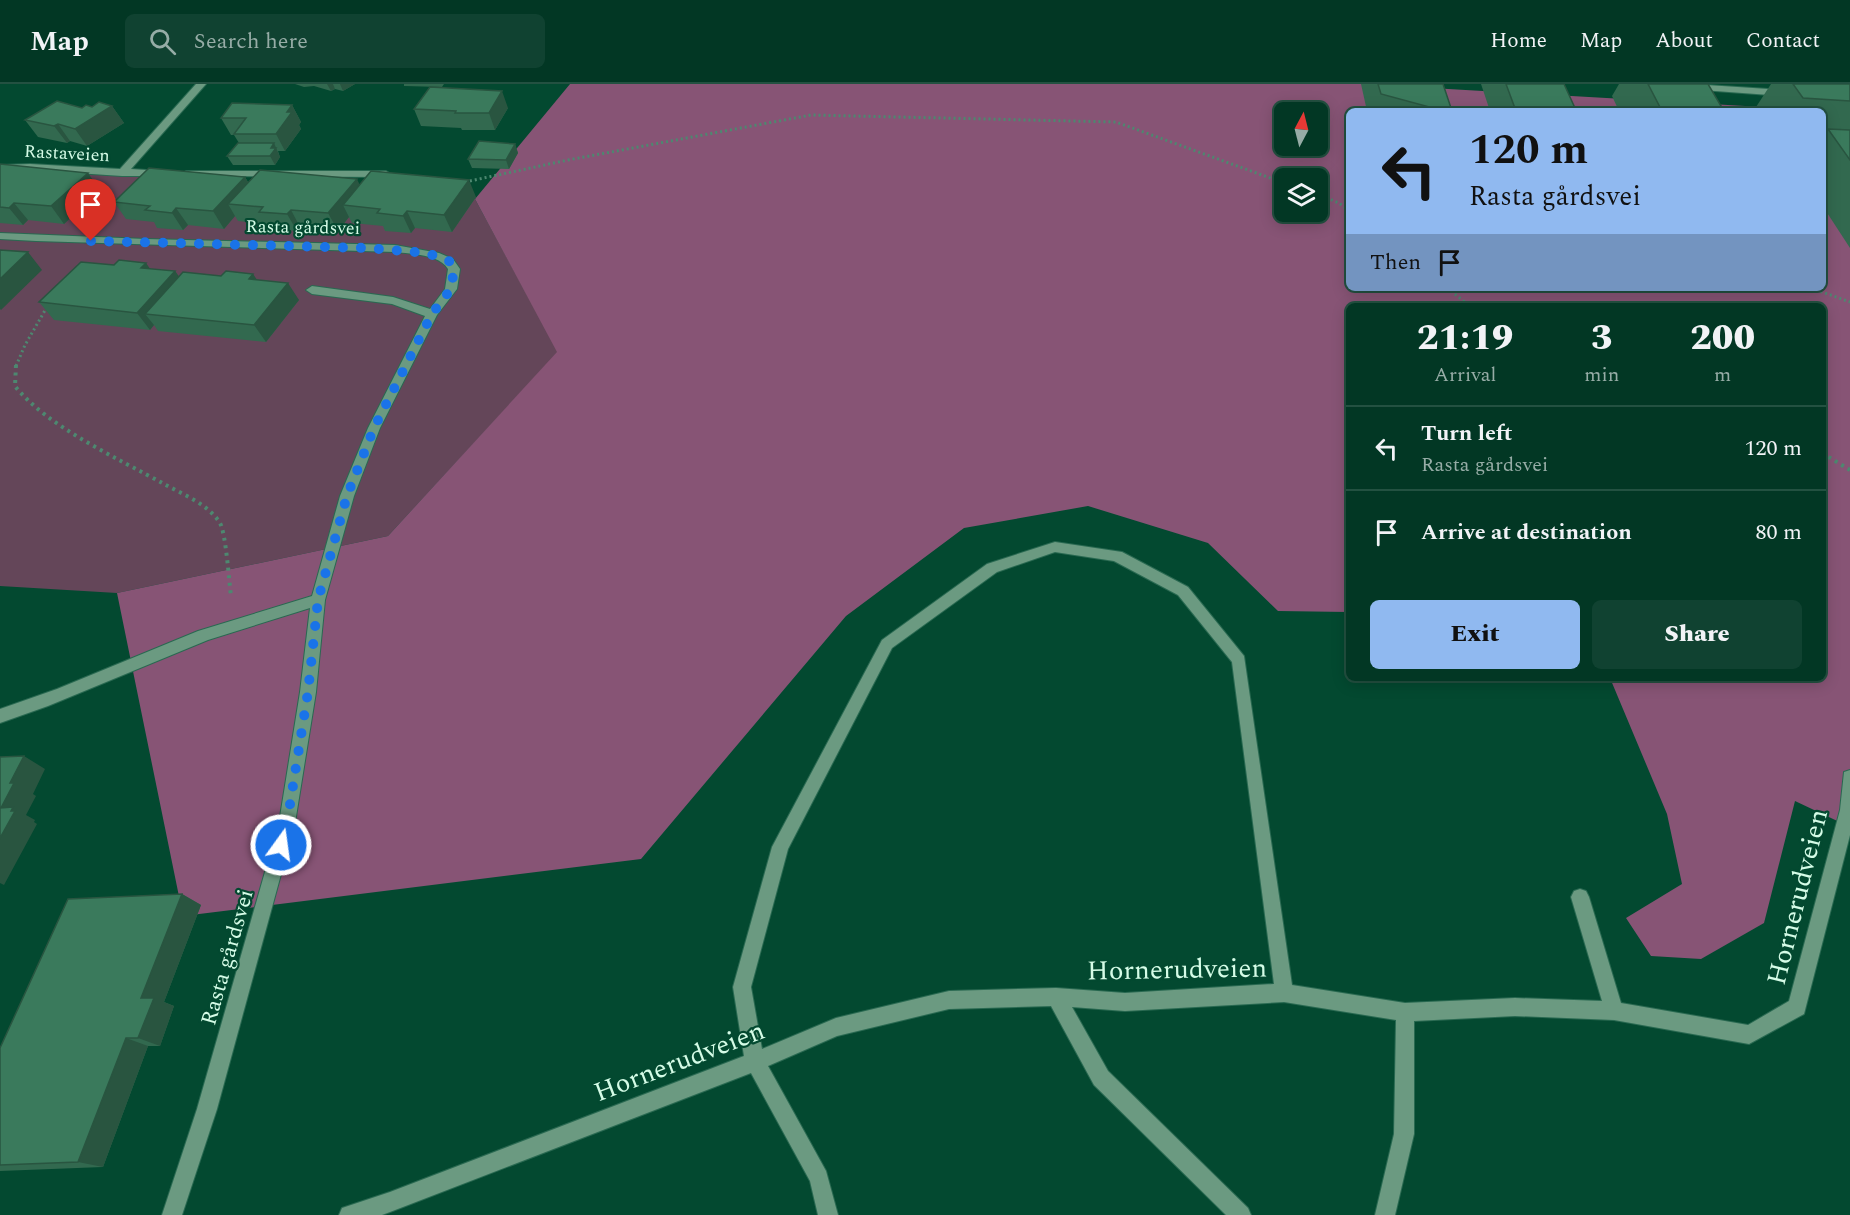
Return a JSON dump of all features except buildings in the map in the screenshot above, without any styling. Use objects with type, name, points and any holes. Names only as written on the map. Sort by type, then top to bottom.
[{"type":"street","name":"Rastaveien","points":[[0,168],[30,167],[122,173],[201,84]]},
{"type":"street","points":[[1679,87],[1798,93]]},
{"type":"street","points":[[122,173],[386,174]]},
{"type":"street","name":"Rasta gårdsvei","points":[[0,236],[91,241],[366,248],[427,253],[449,261],[454,269],[451,289],[432,314],[374,428],[347,496],[318,600],[308,692],[287,823],[207,1109],[172,1215]]},
{"type":"street","points":[[312,290],[393,301],[432,314]]},
{"type":"street","points":[[828,1215],[819,1178],[755,1062],[742,987],[780,847],[887,644],[992,568],[1055,548],[1118,555],[1183,591],[1239,660],[1284,993]]},
{"type":"street","points":[[0,716],[31,707],[166,649],[236,624],[318,600]]},
{"type":"street","name":"Hornerudveien","points":[[349,1215],[390,1202],[755,1062],[836,1027],[950,1000],[1056,997],[1125,1002],[1284,993],[1405,1012],[1515,1007],[1614,1011],[1749,1035],[1797,1007],[1848,810],[1850,777]]},
{"type":"street","points":[[1580,897],[1614,1011]]},
{"type":"street","points":[[1056,997],[1101,1078],[1241,1215]]},
{"type":"street","points":[[1385,1215],[1404,1134],[1405,1012]]},
{"type":"path","points":[[464,183],[579,158],[811,115],[1116,122],[1274,179]]},
{"type":"path","points":[[91,241],[119,196],[124,182],[122,173]]},
{"type":"path","points":[[1328,198],[1339,202],[1346,208]]},
{"type":"path","points":[[1451,291],[1466,303]]},
{"type":"path","points":[[1822,291],[1850,302]]},
{"type":"path","points":[[54,298],[29,336],[19,360],[16,388],[26,399],[76,434],[207,507],[220,525],[236,624]]},
{"type":"path","points":[[1826,455],[1850,470]]},
{"type":"shaded area","points":[[570,84],[1362,84],[1780,108],[1346,108],[1346,291],[1826,291],[1826,111],[1850,112],[1850,827],[1795,801],[1764,923],[1701,959],[1651,956],[1626,918],[1682,884],[1667,814],[1611,681],[1826,681],[1826,303],[1346,303],[1346,612],[1278,611],[1208,543],[1088,506],[964,528],[846,616],[641,859],[183,916],[117,593],[388,536],[557,352],[475,199]]},
{"type":"shaded area","points":[[0,171],[122,173],[475,199],[558,352],[388,536],[117,593],[0,586]]},
{"type":"route","points":[[91,241],[366,248],[427,253],[449,261],[454,269],[451,289],[432,314],[374,428],[347,496],[318,600],[308,692],[287,823],[281,845]]}]
